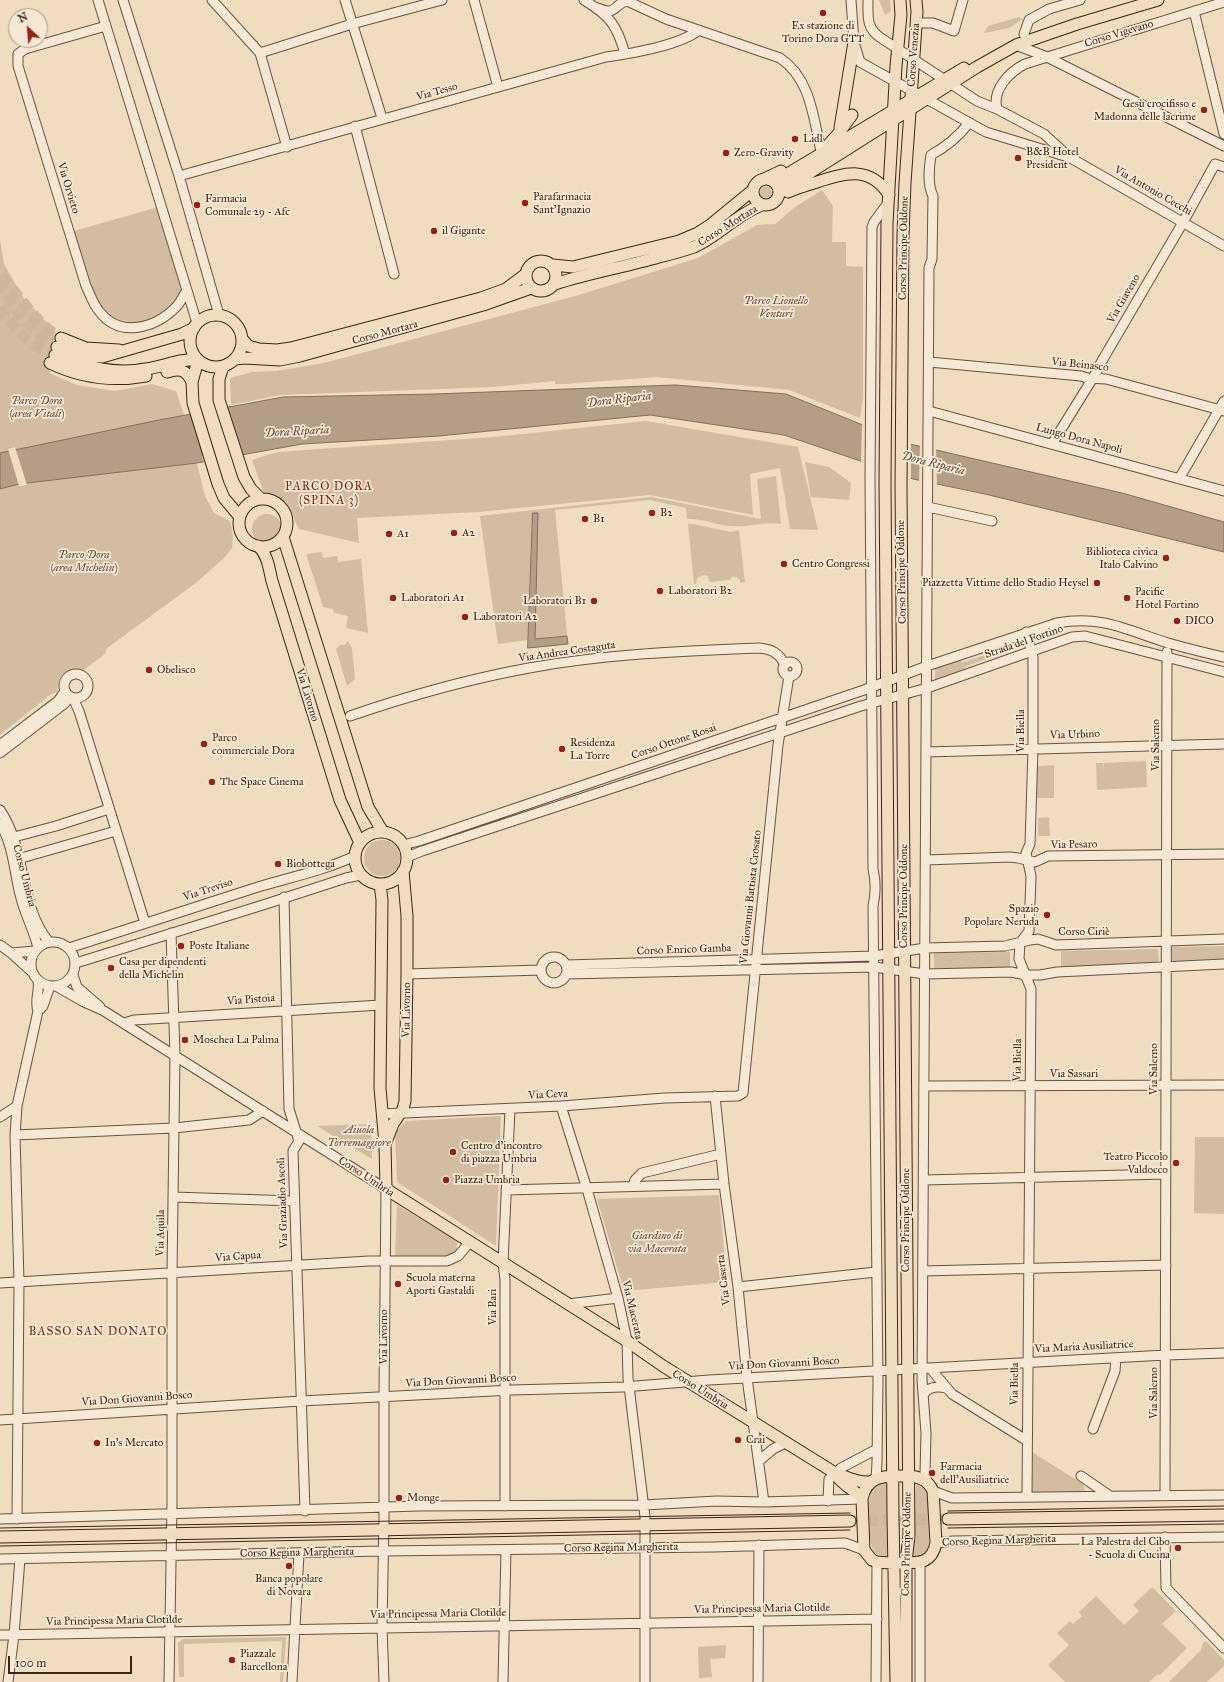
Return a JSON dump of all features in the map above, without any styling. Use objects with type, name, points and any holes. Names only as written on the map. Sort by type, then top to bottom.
[{"type":"main road","name":"Corso Venezia","points":[[897,49],[901,15],[900,0]]},
{"type":"main road","name":"Corso Venezia","points":[[910,111],[917,97],[914,60],[916,0]]},
{"type":"main road","name":"Corso Vigevano","points":[[948,82],[1016,45],[1075,25],[1158,0]]},
{"type":"main road","name":"Corso Vigevano","points":[[948,82],[1024,34],[1075,25]]},
{"type":"main road","points":[[840,132],[854,42]]},
{"type":"main road","name":"Corso Principe Oddone","points":[[896,1682],[888,954],[885,418],[889,199],[897,49]]},
{"type":"main road","points":[[774,182],[893,110],[948,82]]},
{"type":"main road","points":[[852,114],[840,132],[821,151],[794,166],[762,180],[755,185],[753,190],[755,199],[762,205],[769,205],[778,196],[910,111],[917,97]]},
{"type":"main road","name":"Corso Principe Oddone","points":[[906,1682],[906,1563],[908,1535],[901,421],[903,235],[910,111]]},
{"type":"main road","points":[[778,196],[789,191],[848,173],[858,173],[868,176],[881,185],[889,199]]},
{"type":"main road","points":[[762,180],[774,182],[778,186],[778,196]]},
{"type":"main road","name":"Corso Mortara","points":[[553,265],[573,267],[679,241],[709,226],[753,190]]},
{"type":"main road","name":"Corso Mortara","points":[[555,284],[694,247],[717,235],[753,208],[762,205]]},
{"type":"main road","points":[[541,261],[553,265],[557,275],[555,284],[542,291],[537,291],[531,288],[527,281],[526,274],[528,268],[534,262],[541,261]]},
{"type":"main road","name":"Corso Mortara","points":[[243,340],[248,346],[259,349],[277,350],[308,344],[480,298],[506,289],[526,274]]},
{"type":"main road","name":"Corso Mortara","points":[[235,359],[245,358],[280,360],[300,356],[483,305],[531,288]]},
{"type":"main road","points":[[56,351],[85,356],[102,357],[115,355],[126,350],[182,334],[209,315],[219,315],[229,319],[241,332],[243,340],[241,350],[235,359],[223,367],[219,379],[219,400],[239,465],[247,484],[261,499]]},
{"type":"main road","points":[[195,326],[190,340],[191,348],[198,360],[192,382],[193,403],[221,492],[240,517]]},
{"type":"main road","points":[[56,351],[82,365],[106,371],[125,372],[146,370],[187,359],[198,360],[210,366],[223,367]]},
{"type":"main road","points":[[56,351],[63,370],[82,375],[102,379],[128,379],[179,369],[186,372],[192,382]]},
{"type":"main road","points":[[261,499],[276,502],[285,512],[288,524],[283,537],[273,545],[258,546],[251,544],[243,536],[240,530],[240,517],[247,505],[261,499]]},
{"type":"main road","points":[[283,537],[367,802],[372,815],[383,832]]},
{"type":"main road","name":"Via Livorno","points":[[258,546],[267,559],[274,589],[340,800],[360,843]]},
{"type":"main road","points":[[383,832],[394,836],[403,845],[407,857],[403,871],[393,881],[380,884],[368,880],[361,875],[356,866],[355,856],[360,843],[369,835],[383,832]]},
{"type":"main road","name":"Via Livorno","points":[[385,1144],[393,1124],[401,1113],[405,1104],[406,1089],[407,916],[403,871]]},
{"type":"main road","name":"Via Livorno","points":[[380,884],[382,900],[380,1088],[385,1144],[386,1190]]},
{"type":"main road","name":"Corso Umbria","points":[[386,1190],[628,1342],[688,1382],[835,1473],[846,1476],[855,1481],[873,1480]]},
{"type":"main road","name":"Corso Umbria","points":[[835,1473],[841,1482],[851,1488],[862,1499]]},
{"type":"main road","points":[[864,1550],[862,1499],[864,1492],[873,1480],[893,1476],[919,1477],[930,1487]]},
{"type":"main road","name":"Corso Principe Oddone","points":[[930,1487],[936,1543]]},
{"type":"main road","name":"Corso Regina Margherita","points":[[948,1519],[1224,1515]]},
{"type":"main road","name":"Corso Regina Margherita","points":[[0,1537],[850,1521]]},
{"type":"main road","name":"Corso Regina Margherita","points":[[920,1562],[931,1556],[936,1543]]},
{"type":"main road","name":"Corso Regina Margherita","points":[[864,1550],[872,1560],[877,1562]]},
{"type":"main road","points":[[877,1562],[920,1562]]},
{"type":"street","points":[[98,0],[187,290],[195,326]]},
{"type":"street","points":[[123,0],[179,176],[219,315]]},
{"type":"street","points":[[212,0],[260,53],[287,147]]},
{"type":"street","points":[[345,0],[382,118]]},
{"type":"street","points":[[260,53],[409,4],[442,0]]},
{"type":"street","points":[[474,0],[498,87]]},
{"type":"street","points":[[584,0],[606,11],[612,11],[624,1],[628,2],[656,15],[780,58],[790,65],[805,86],[821,151]]},
{"type":"street","name":"Via Antonio Cecchi","points":[[851,0],[854,42],[860,62],[917,97],[986,132],[1069,157]]},
{"type":"street","name":"Via Antonio Cecchi","points":[[868,0],[869,23],[873,32],[897,49],[983,105],[997,109],[1044,134],[1069,157],[1224,246]]},
{"type":"street","points":[[916,23],[933,24],[954,31],[963,0]]},
{"type":"street","points":[[1024,34],[1029,20],[1049,9],[1080,0]]},
{"type":"street","name":"Corso Vigevano","points":[[997,109],[995,99],[997,93],[1015,69],[1047,57],[1224,2]]},
{"type":"street","points":[[598,8],[612,22],[624,54]]},
{"type":"street","points":[[1194,11],[1224,134]]},
{"type":"street","name":"Via Orvieto","points":[[106,26],[25,49],[18,54],[18,66],[86,286],[98,310],[117,325],[127,328],[138,328],[158,321],[168,314],[178,304],[187,290]]},
{"type":"street","name":"Via Tesso","points":[[179,176],[287,147],[382,118],[606,57],[624,54],[687,37],[699,30]]},
{"type":"street","points":[[1016,45],[1047,57],[1224,146]]},
{"type":"street","points":[[928,411],[929,268],[932,259],[932,196],[930,189],[931,155],[954,140],[968,123]]},
{"type":"street","points":[[355,126],[394,274]]},
{"type":"street","name":"Via Giaveno","points":[[1052,444],[1092,379],[1183,222],[1220,166]]},
{"type":"street","name":"Corso Principe Oddone","points":[[873,1480],[877,1449],[878,1371],[873,906],[876,894],[876,881],[873,869],[870,479],[872,227],[889,199]]},
{"type":"street","name":"Via Beinasco","points":[[929,362],[1081,376],[1092,379],[1106,379],[1222,411]]},
{"type":"street","points":[[1179,479],[1222,411],[1224,401]]},
{"type":"street","name":"Corso Principe Oddone","points":[[928,411],[923,1271],[926,1369],[923,1395],[926,1433],[925,1474],[930,1487]]},
{"type":"street","name":"Lungo Dora Napoli","points":[[928,411],[1224,491]]},
{"type":"street","points":[[928,507],[992,521]]},
{"type":"street","name":"Strada del Fortino","points":[[927,666],[1026,632],[1072,620],[1107,622],[1168,643],[1224,658]]},
{"type":"street","name":"Via Biella","points":[[1026,632],[1032,652],[1033,749],[1030,844],[1026,853],[1031,876],[1029,931],[1020,942],[1019,959],[1031,990],[1026,1440],[1027,1497]]},
{"type":"street","name":"Strada del Fortino","points":[[927,688],[1072,638],[1085,636],[1224,672]]},
{"type":"street","name":"Via Salerno","points":[[1165,1495],[1168,643]]},
{"type":"street","name":"Via Andrea Costaguta","points":[[350,716],[419,694],[491,676],[531,668],[641,654],[759,648],[770,649],[775,652],[785,665],[783,668],[784,672],[789,676]]},
{"type":"street","name":"Corso Ottone Rosai","points":[[403,845],[426,839],[783,718],[887,682],[927,666]]},
{"type":"street","points":[[79,712],[84,696],[87,692],[88,684],[87,680],[81,675],[73,674],[69,676],[64,683],[79,712],[144,923]]},
{"type":"street","name":"Via Giovanni Battista Crosato","points":[[715,1096],[738,1096],[743,1093],[780,733],[789,676]]},
{"type":"street","points":[[407,857],[422,850],[872,703],[927,688]]},
{"type":"street","points":[[0,745],[58,701],[69,695],[81,698],[84,696]]},
{"type":"street","points":[[0,753],[64,704],[69,695]]},
{"type":"street","name":"Via Urbino","points":[[926,752],[1224,744]]},
{"type":"street","points":[[11,839],[109,809]]},
{"type":"street","name":"Corso Umbria","points":[[0,810],[9,824],[16,858],[40,929],[49,942]]},
{"type":"street","name":"Corso Umbria","points":[[0,824],[11,839]]},
{"type":"street","points":[[16,858],[116,831]]},
{"type":"street","name":"Via Pesaro","points":[[926,860],[1010,858],[1036,862],[1048,856],[1167,856],[1224,854]]},
{"type":"street","name":"Via Treviso","points":[[69,948],[261,886],[292,878],[355,856]]},
{"type":"street","name":"Corso Umbria","points":[[16,858],[21,899],[36,937],[36,949],[31,959],[32,972]]},
{"type":"street","points":[[76,963],[266,904],[284,897],[346,878],[361,875]]},
{"type":"street","name":"Via Graziadio Ascoli","points":[[284,897],[290,1109],[299,1141],[293,1151],[306,1511]]},
{"type":"street","name":"Via Aquila","points":[[169,1682],[172,1534],[172,1274],[175,1055],[171,933]]},
{"type":"street","name":"Corso Ciriè","points":[[874,956],[925,948],[1005,946],[1038,939],[1056,945],[1224,939]]},
{"type":"street","points":[[12,953],[36,949],[49,942],[56,942],[69,948],[75,958],[76,963],[72,976],[63,984],[53,986],[43,1006],[38,1011]]},
{"type":"street","points":[[0,945],[12,953],[32,972],[38,981],[39,987],[36,1005],[38,1011],[16,1106],[10,1115],[9,1122],[10,1128],[15,1135],[18,1282],[16,1419],[17,1519]]},
{"type":"street","name":"Corso Enrico Gamba","points":[[566,970],[756,964],[874,956]]},
{"type":"street","points":[[551,957],[563,960],[566,970],[560,981],[553,983],[549,982],[543,977],[541,970],[543,963],[551,957]]},
{"type":"street","name":"Corso Enrico Gamba","points":[[756,964],[874,967]]},
{"type":"street","points":[[874,967],[925,974],[1011,972],[1026,975],[1040,975],[1057,972],[1224,964]]},
{"type":"street","points":[[407,974],[541,970]]},
{"type":"street","name":"Corso Umbria","points":[[72,976],[77,987],[104,1011]]},
{"type":"street","name":"Corso Umbria","points":[[38,981],[53,986],[104,1011],[124,1023],[386,1190]]},
{"type":"street","name":"Via Pistoia","points":[[124,1023],[134,1020],[173,1017],[381,1005]]},
{"type":"street","name":"Via Sassari","points":[[924,1086],[1224,1085]]},
{"type":"street","name":"Via Ceva","points":[[382,1114],[510,1109],[715,1096]]},
{"type":"street","name":"Via Caserta","points":[[715,1096],[724,1184],[738,1287],[747,1378],[764,1502]]},
{"type":"street","points":[[0,1117],[16,1106]]},
{"type":"street","name":"Via Macerata","points":[[561,1106],[587,1189],[618,1298],[628,1342],[630,1387],[644,1505],[646,1548],[644,1622],[645,1682]]},
{"type":"street","name":"Via Bari","points":[[505,1506],[505,1280],[503,1263],[510,1109]]},
{"type":"street","points":[[15,1135],[174,1128],[249,1120],[263,1111]]},
{"type":"street","points":[[633,1186],[635,1180],[642,1173],[721,1154]]},
{"type":"street","points":[[924,1180],[1166,1174]]},
{"type":"street","points":[[506,1190],[587,1189],[633,1186],[724,1184]]},
{"type":"street","name":"Via Livorno","points":[[384,1682],[382,1627],[386,1190]]},
{"type":"street","points":[[173,1197],[294,1201]]},
{"type":"street","name":"Via Capua","points":[[0,1283],[172,1274],[385,1260],[447,1261],[458,1256],[470,1242]]},
{"type":"street","points":[[923,1271],[1166,1265]]},
{"type":"street","points":[[738,1287],[876,1272]]},
{"type":"street","points":[[568,1304],[618,1298]]},
{"type":"street","name":"Via Maria Ausiliatrice","points":[[926,1369],[1028,1362],[1224,1353]]},
{"type":"street","points":[[1093,1429],[1115,1371],[1116,1358]]},
{"type":"street","points":[[926,1369],[936,1374],[946,1388],[958,1398],[1026,1440]]},
{"type":"street","name":"Via Don Giovanni Bosco","points":[[0,1420],[172,1408],[504,1391],[630,1387],[747,1378],[926,1369]]},
{"type":"street","points":[[923,1395],[930,1388],[946,1388]]},
{"type":"street","points":[[759,1461],[773,1449],[787,1442]]},
{"type":"street","points":[[828,1501],[829,1479],[842,1468],[877,1449]]},
{"type":"street","points":[[1081,1476],[1110,1496]]},
{"type":"street","points":[[930,1487],[952,1498],[1224,1494]]},
{"type":"street","points":[[0,1519],[306,1511],[384,1507],[644,1505],[716,1501],[764,1502],[862,1499]]},
{"type":"street","points":[[1165,1537],[1166,1588],[1224,1648]]},
{"type":"street","name":"Corso Regina Margherita","points":[[936,1543],[954,1541],[1224,1537]]},
{"type":"street","name":"Corso Regina Margherita","points":[[0,1559],[299,1554],[383,1551],[714,1547],[845,1543],[864,1550]]},
{"type":"street","points":[[758,1545],[758,1682]]},
{"type":"street","points":[[503,1682],[503,1624],[506,1550]]},
{"type":"street","points":[[292,1682],[299,1554]]},
{"type":"street","points":[[8,1682],[14,1635],[20,1559]]},
{"type":"street","points":[[876,1682],[877,1562]]},
{"type":"street","name":"Corso Principe Oddone","points":[[920,1562],[920,1682]]},
{"type":"street","name":"Via Principessa Maria Clotilde","points":[[0,1635],[503,1624],[877,1619]]},
{"type":"green space","points":[[879,0],[890,0],[891,11],[885,15]]},
{"type":"green space","points":[[1019,17],[1023,19],[1009,28],[984,33],[988,26]]},
{"type":"green space","points":[[764,186],[768,186],[772,192],[768,198],[764,198],[760,194],[760,190]]},
{"type":"green space","name":"Parco Lionello Venturi","points":[[822,190],[833,206],[832,242],[846,242],[846,266],[863,267],[863,397],[860,418],[789,390],[657,377],[565,384],[555,384],[555,381],[493,387],[280,395],[231,405],[230,378],[252,372],[276,371],[324,363],[579,295],[698,258],[757,225],[775,224],[795,207]]},
{"type":"green space","points":[[158,207],[184,290],[170,310],[152,321],[127,326],[111,318],[101,309],[89,286],[74,231]]},
{"type":"green space","name":"Parco Dora (area Vitali)","points":[[0,240],[4,264],[23,297],[64,341],[49,373],[77,385],[115,391],[152,384],[176,391],[184,415],[0,453]]},
{"type":"green space","points":[[646,421],[798,447],[818,530],[790,529],[780,468],[750,474],[753,515],[650,495],[479,512],[357,518],[359,543],[299,529],[286,501],[264,493],[252,460],[277,452],[494,437]]},
{"type":"green space","points":[[805,462],[829,467],[851,483],[849,500],[811,497]]},
{"type":"green space","name":"Parco Dora (area Michelin)","points":[[197,463],[205,496],[214,513],[230,521],[233,535],[232,548],[225,557],[197,582],[106,649],[106,653],[84,670],[77,669],[64,673],[59,681],[57,692],[51,694],[0,735],[0,489],[19,484]]},
{"type":"green space","points":[[776,476],[781,524],[768,523],[737,526],[687,519],[686,508],[650,500],[555,510],[568,644],[528,648],[528,640],[498,644],[480,516],[651,497],[761,519],[757,479]]},
{"type":"green space","points":[[267,514],[278,518],[282,529],[278,540],[267,544],[256,540],[252,529],[256,518]]},
{"type":"green space","points":[[688,524],[731,532],[739,530],[745,582],[740,583],[740,580],[736,577],[732,577],[730,580],[709,582],[708,576],[704,575],[697,578],[696,584],[694,584]]},
{"type":"green space","points":[[322,552],[323,558],[337,556],[338,562],[361,559],[368,633],[346,628],[348,616],[334,613],[333,609],[323,607],[306,554]]},
{"type":"green space","points":[[348,641],[352,648],[355,679],[347,686],[336,649],[340,645],[345,645]]},
{"type":"green space","points":[[1023,642],[1024,646],[966,666],[964,673],[935,682],[935,666],[964,656],[961,663]]},
{"type":"green space","points":[[1146,761],[1147,787],[1097,790],[1096,763],[1103,763],[1104,769],[1104,763]]},
{"type":"green space","points":[[1054,765],[1054,798],[1037,798],[1037,766]]},
{"type":"green space","points":[[1049,817],[1050,836],[1038,836],[1038,818]]},
{"type":"green space","points":[[386,840],[395,845],[399,851],[399,865],[395,871],[386,876],[378,876],[369,871],[365,865],[364,854],[369,845],[375,841]]},
{"type":"green space","points":[[1224,946],[1224,963],[1172,964],[1172,947]]},
{"type":"green space","points":[[1158,949],[1159,966],[1061,968],[1061,951]]},
{"type":"green space","points":[[1010,952],[1010,968],[934,969],[934,953]]},
{"type":"green space","name":"Piazza Umbria","points":[[501,1116],[496,1246],[397,1182],[395,1132],[406,1121]]},
{"type":"green space","name":"Aiuola Torremaggiore","points":[[371,1124],[372,1159],[317,1126]]},
{"type":"green space","points":[[1195,1137],[1224,1137],[1224,1214],[1194,1213]]},
{"type":"green space","name":"Giardino di via Macerata","points":[[719,1195],[727,1282],[624,1291],[597,1199]]},
{"type":"green space","points":[[397,1205],[454,1239],[457,1242],[457,1250],[448,1258],[395,1257]]},
{"type":"green space","points":[[1032,1452],[1083,1484],[1086,1495],[1032,1495]]},
{"type":"green space","points":[[882,1483],[887,1484],[888,1556],[879,1555],[873,1549],[868,1523],[870,1495],[876,1486]]},
{"type":"green space","points":[[916,1484],[923,1488],[928,1495],[929,1544],[925,1553],[914,1556],[913,1555]]},
{"type":"green space","points":[[1152,1587],[1176,1611],[1162,1624],[1187,1648],[1160,1675],[1158,1674],[1149,1682],[1065,1682],[1048,1665],[1069,1645],[1057,1633],[1070,1621],[1073,1624],[1082,1616],[1079,1612],[1096,1596],[1124,1625],[1139,1611],[1133,1605]]},
{"type":"green space","points":[[286,1637],[283,1682],[280,1682],[282,1641],[184,1644],[184,1677],[179,1677],[178,1643],[183,1639]]},
{"type":"green space","points":[[1206,1641],[1224,1660],[1224,1666],[1207,1682],[1169,1682],[1201,1650],[1203,1643]]},
{"type":"green space","points":[[726,1645],[725,1658],[710,1659],[712,1677],[699,1678],[698,1647]]},
{"type":"water","name":"Dora Riparia","points":[[676,385],[786,394],[910,444],[1122,493],[1224,522],[1224,552],[985,494],[913,479],[784,435],[650,415],[439,436],[302,444],[197,463],[19,484],[0,489],[0,453],[159,420],[283,397],[435,394]]},
{"type":"water","points":[[533,513],[538,513],[535,639],[567,636],[568,644],[528,648]]},
{"type":"pier","points":[[225,406],[240,452],[242,452],[243,456],[204,463],[202,456],[204,455],[190,412]]},
{"type":"pier","points":[[862,423],[911,442],[911,480],[861,463]]},
{"type":"pier","points":[[920,444],[936,448],[937,486],[919,482]]},
{"type":"pier","points":[[15,447],[27,485],[19,486],[8,449]]},
{"type":"tunnel","points":[[1,276],[36,318],[61,338]]},
{"type":"tunnel","points":[[0,280],[11,301],[23,318],[57,347]]},
{"type":"tunnel","points":[[0,307],[11,323],[23,336],[38,347],[55,355]]},
{"type":"tunnel","points":[[850,1521],[948,1519]]},
{"type":"tram line","points":[[948,1511],[1224,1506]]},
{"type":"tram line","points":[[0,1528],[850,1513]]},
{"type":"tram line","points":[[948,1528],[1224,1524]]},
{"type":"tram line","points":[[0,1546],[850,1530]]},
{"type":"place","name":"Ex stazione di Torino Dora GTT","points":[[823,13]]},
{"type":"place","name":"Gesù crocifisso e Madonna delle lacrime","points":[[1204,110]]},
{"type":"place","name":"Lidl","points":[[795,139]]},
{"type":"place","name":"Zero-Gravity","points":[[726,153]]},
{"type":"place","name":"B&B Hotel President","points":[[1018,158]]},
{"type":"place","name":"Parafarmacia Sant'Ignazio","points":[[525,203]]},
{"type":"place","name":"Farmacia Comunale 29 - Afc","points":[[197,205]]},
{"type":"place","name":"il Gigante","points":[[434,231]]},
{"type":"place","name":"B2","points":[[652,513]]},
{"type":"place","name":"B1","points":[[585,519]]},
{"type":"place","name":"A2","points":[[454,533]]},
{"type":"place","name":"A1","points":[[389,534]]},
{"type":"place","name":"Biblioteca civica Italo Calvino","points":[[1166,558]]},
{"type":"place","name":"Centro Congressi","points":[[784,564]]},
{"type":"place","name":"Piazzetta Vittime dello Stadio Heysel","points":[[1097,583]]},
{"type":"place","name":"Laboratori B2","points":[[660,591]]},
{"type":"place","name":"Laboratori A1","points":[[393,598]]},
{"type":"place","name":"Pacific Hotel Fortino","points":[[1127,598]]},
{"type":"place","name":"Laboratori B1","points":[[594,601]]},
{"type":"place","name":"Laboratori A2","points":[[465,617]]},
{"type":"place","name":"DICO","points":[[1177,621]]},
{"type":"place","name":"Obelisco","points":[[149,670]]},
{"type":"place","name":"Parco commerciale Dora","points":[[204,744]]},
{"type":"place","name":"Residenza La Torre","points":[[562,749]]},
{"type":"place","name":"The Space Cinema","points":[[212,782]]},
{"type":"place","name":"Biobottega","points":[[278,864]]},
{"type":"place","name":"Spazio Popolare Neruda","points":[[1047,915]]},
{"type":"place","name":"Poste Italiane","points":[[181,946]]},
{"type":"place","name":"Casa per dipendenti della Michelin","points":[[111,968]]},
{"type":"place","name":"Moschea La Palma","points":[[185,1040]]},
{"type":"place","name":"Centro d'incontro di piazza Umbria","points":[[453,1152]]},
{"type":"place","name":"Teatro Piccolo Valdocco","points":[[1176,1163]]},
{"type":"place","name":"Piazza Umbria","points":[[446,1180]]},
{"type":"place","name":"Scuola materna Aporti Gastaldi","points":[[398,1284]]},
{"type":"place","name":"Crai","points":[[738,1440]]},
{"type":"place","name":"In's Mercato","points":[[97,1443]]},
{"type":"place","name":"Farmacia dell'Ausiliatrice","points":[[932,1473]]},
{"type":"place","name":"Monge","points":[[399,1498]]},
{"type":"place","name":"La Palestra del Cibo - Scuola di Cucina","points":[[1178,1548]]},
{"type":"place","name":"Banca popolare di Novara","points":[[289,1566]]},
{"type":"place","name":"Piazzale Barcellona","points":[[232,1660]]},
{"type":"district","name":"PARCO DORA (SPINA 3)","points":[[329,494]]},
{"type":"district","name":"BASSO SAN DONATO","points":[[98,1332]]}]
